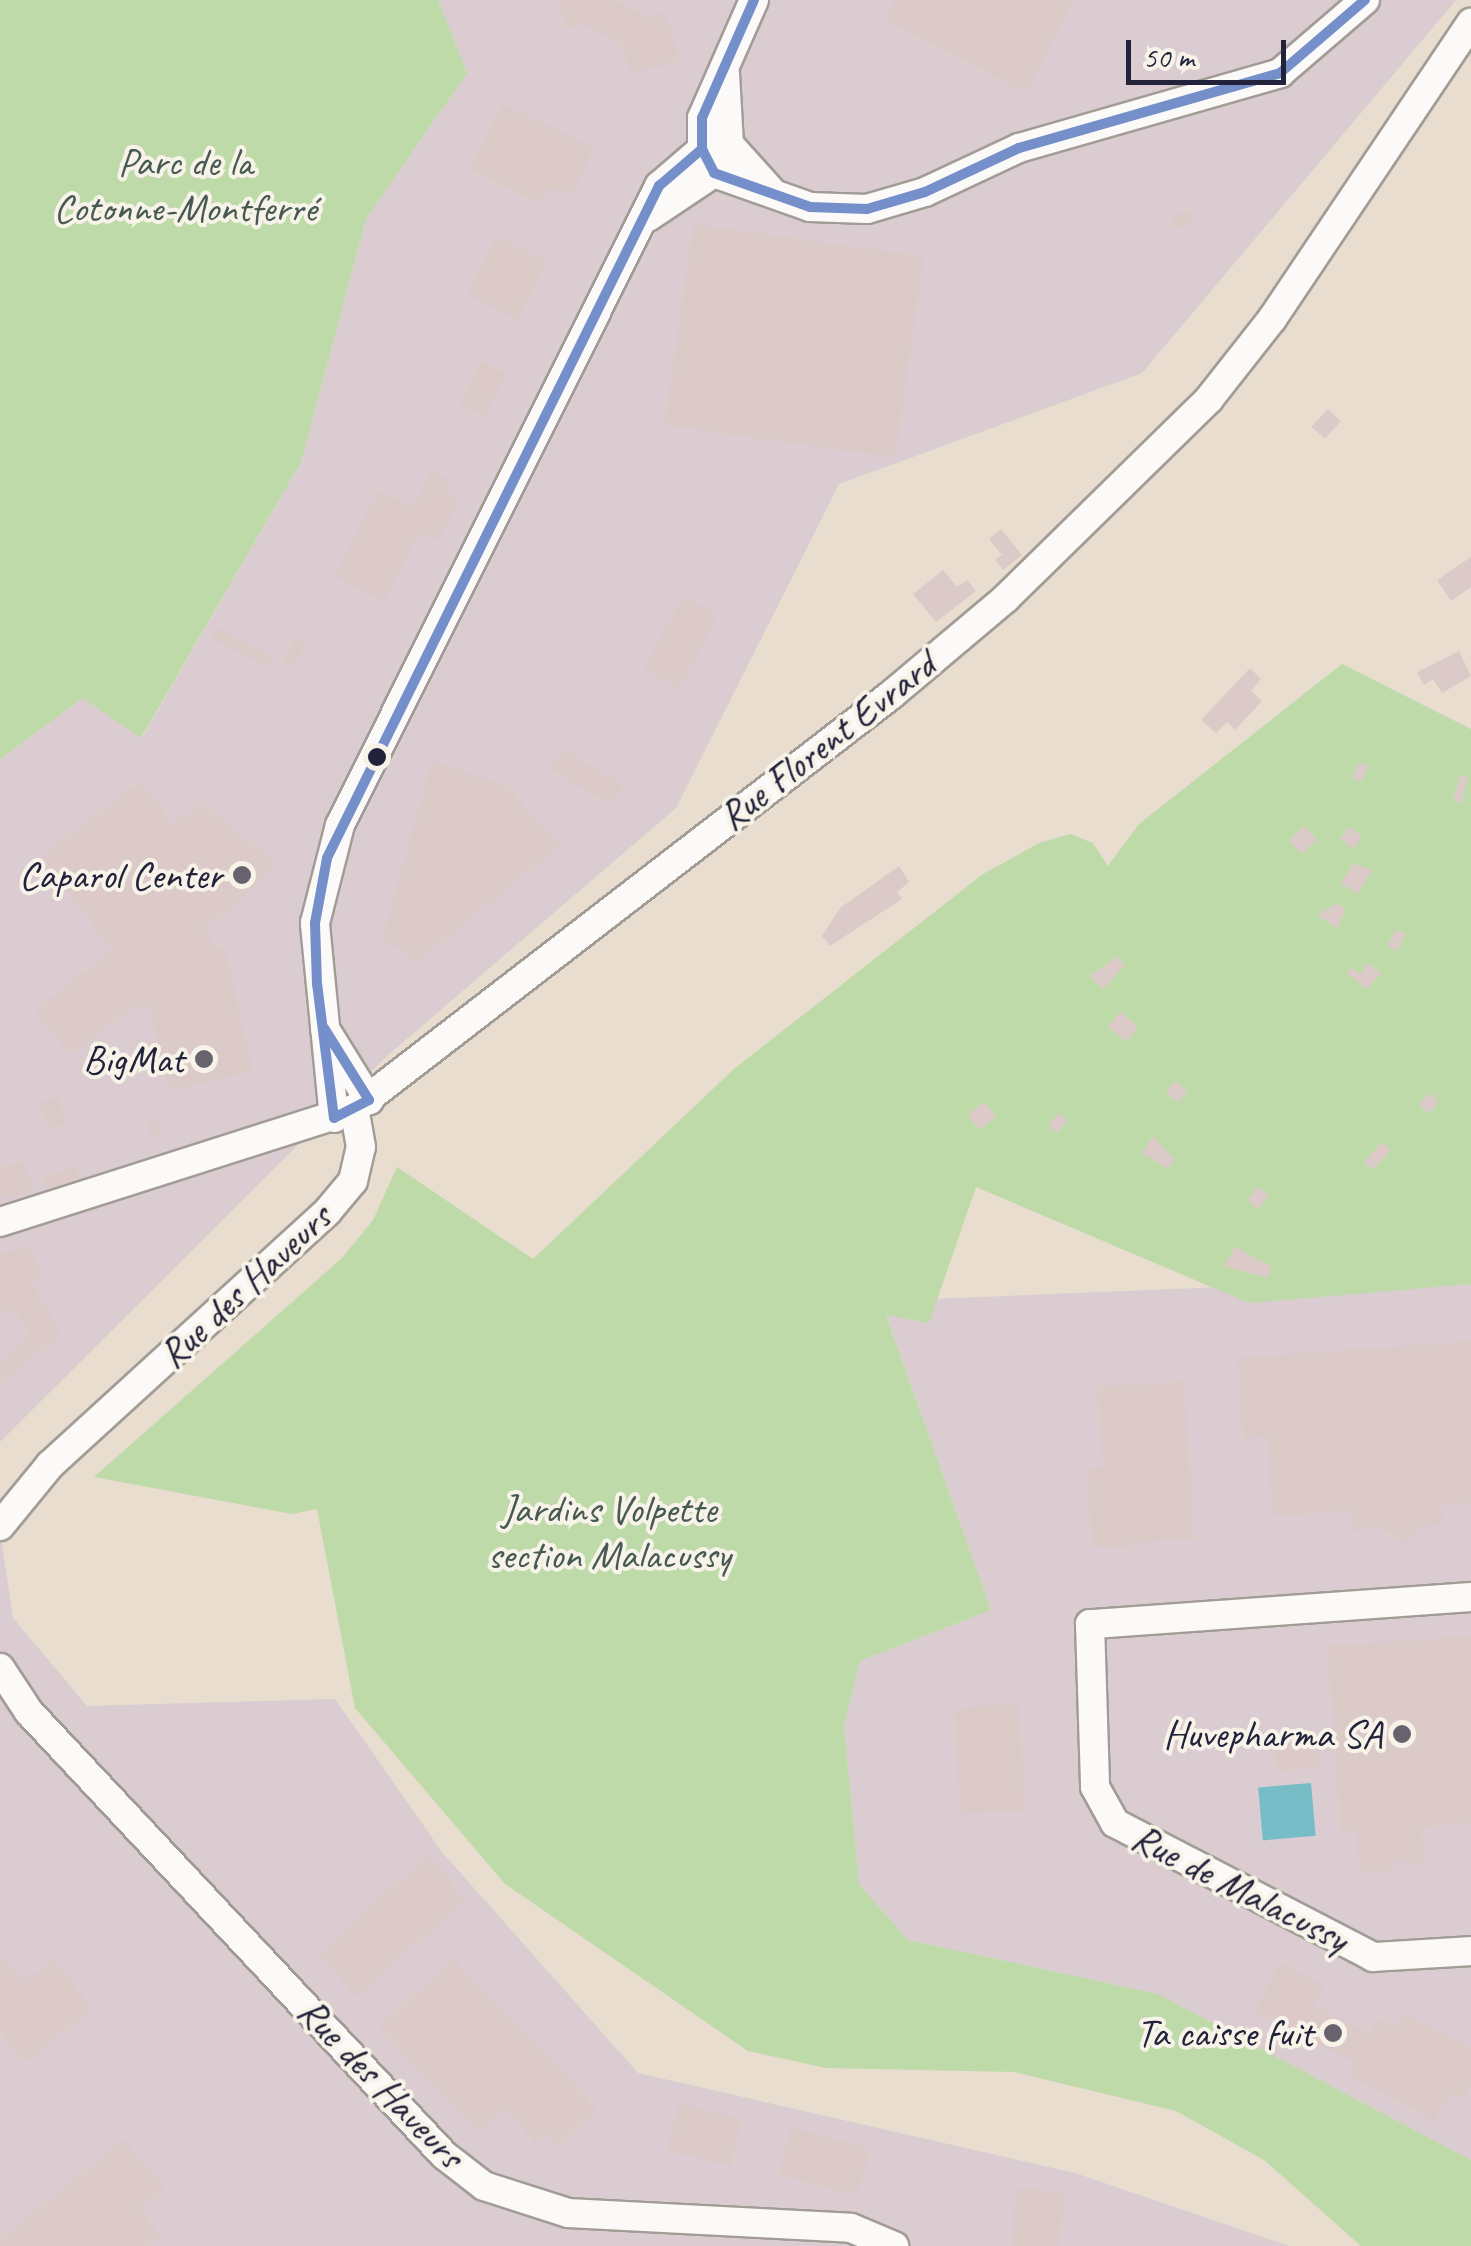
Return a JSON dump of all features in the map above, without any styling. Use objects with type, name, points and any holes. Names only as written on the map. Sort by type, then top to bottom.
[{"type":"street","points":[[754,0],[710,88],[715,155],[772,192],[810,207],[867,209],[925,192],[1018,148],[1280,73],[1366,0]]},
{"type":"street","name":"Rue Florent Evrard","points":[[0,1222],[353,1109],[891,695],[1033,572],[1209,399],[1272,318],[1471,24]]},
{"type":"street","name":"Rue des Haveurs","points":[[0,1526],[50,1466],[327,1212],[354,1181],[361,1147],[353,1109],[324,1028],[315,923],[340,825],[648,218],[715,155]]},
{"type":"street","points":[[324,1028],[353,1109]]},
{"type":"street","name":"Rue de Malacussy","points":[[1471,1597],[1090,1624],[1096,1787],[1115,1823],[1373,1957],[1471,1952]]},
{"type":"street","name":"Rue des Haveurs","points":[[0,1668],[11,1691],[56,1740],[444,2155],[484,2186],[568,2213],[851,2228],[894,2246]]},
{"type":"shaded area","points":[[438,0],[1456,0],[1142,373],[839,484],[676,808],[388,1055],[0,1442],[0,759],[83,698],[142,738],[301,462],[366,219],[467,73]]},
{"type":"shaded area","points":[[1471,1277],[1471,2160],[1158,1994],[908,1940],[859,1884],[844,1725],[860,1661],[991,1610],[886,1314],[929,1322],[932,1299]]},
{"type":"shaded area","points":[[0,1532],[13,1618],[87,1706],[335,1699],[442,1852],[638,2073],[1075,2173],[1289,2246],[0,2246]]},
{"type":"green space","name":"Parc de la Cotonne-Montferré","points":[[0,0],[438,0],[467,73],[366,219],[301,462],[141,738],[83,698],[0,759]]},
{"type":"green space","name":"Jardins Volpette section Malacussy","points":[[1342,664],[1471,729],[1471,1284],[1249,1303],[976,1187],[929,1323],[886,1315],[991,1610],[860,1661],[844,1725],[859,1884],[908,1940],[1158,1994],[1471,2160],[1471,2246],[1361,2246],[1264,2160],[1176,2111],[1014,2072],[826,2068],[748,2051],[505,1884],[355,1708],[317,1509],[292,1514],[94,1477],[342,1258],[373,1220],[397,1167],[533,1259],[734,1069],[983,874],[1039,843],[1070,834],[1093,843],[1108,866],[1139,824]]},
{"type":"water","points":[[1311,1783],[1316,1836],[1263,1840],[1258,1788]]},
{"type":"building","points":[[557,0],[615,0],[649,17],[665,12],[680,60],[632,75],[621,44],[583,24],[567,29]]},
{"type":"building","points":[[895,0],[1074,0],[1027,93],[884,20]]},
{"type":"building","points":[[502,104],[594,147],[572,195],[548,188],[540,205],[469,169]]},
{"type":"building","points":[[1190,210],[1194,222],[1174,229],[1170,216]]},
{"type":"building","points":[[693,224],[924,256],[895,457],[665,425]]},
{"type":"building","points":[[496,236],[548,262],[518,320],[466,294]]},
{"type":"building","points":[[481,361],[506,374],[484,416],[459,404]]},
{"type":"building","points":[[1328,409],[1341,421],[1325,439],[1312,427]]},
{"type":"building","points":[[431,470],[450,480],[445,491],[459,499],[438,540],[420,532],[384,602],[335,577],[379,490],[413,507]]},
{"type":"building","points":[[1001,529],[1022,555],[1003,570],[995,560],[1002,555],[989,539]]},
{"type":"building","points":[[1471,557],[1471,587],[1451,601],[1437,580]]},
{"type":"building","points":[[943,570],[957,587],[967,580],[976,591],[936,622],[913,594]]},
{"type":"building","points":[[683,596],[718,615],[679,688],[644,669]]},
{"type":"building","points":[[215,627],[273,657],[267,667],[210,638]]},
{"type":"building","points":[[295,637],[306,643],[293,668],[281,661]]},
{"type":"building","points":[[1459,651],[1471,676],[1442,693],[1433,679],[1424,685],[1417,672]]},
{"type":"building","points":[[1250,668],[1261,679],[1251,691],[1262,701],[1235,730],[1227,722],[1216,733],[1201,720]]},
{"type":"building","points":[[563,749],[623,785],[611,806],[551,770]]},
{"type":"building","points":[[432,761],[507,786],[560,845],[416,964],[402,949],[381,942]]},
{"type":"building","points":[[1360,762],[1369,767],[1361,782],[1352,777]]},
{"type":"building","points":[[1460,775],[1468,777],[1461,803],[1453,801]]},
{"type":"building","points":[[141,781],[173,824],[201,803],[271,858],[270,873],[204,930],[217,948],[225,947],[253,1072],[168,1091],[149,1004],[134,1007],[70,1056],[35,1010],[112,950],[41,855]]},
{"type":"building","points":[[1303,826],[1317,839],[1303,854],[1289,841]]},
{"type":"building","points":[[1349,827],[1362,836],[1354,848],[1340,839]]},
{"type":"building","points":[[1353,864],[1373,870],[1357,894],[1341,883]]},
{"type":"building","points":[[899,866],[909,882],[897,892],[902,899],[830,946],[822,936],[840,908]]},
{"type":"building","points":[[1337,903],[1346,909],[1337,929],[1318,915]]},
{"type":"building","points":[[1396,929],[1406,934],[1397,951],[1387,946]]},
{"type":"building","points":[[1117,957],[1125,965],[1103,989],[1089,976]]},
{"type":"building","points":[[1368,963],[1381,973],[1367,989],[1347,973],[1352,968],[1360,974]]},
{"type":"building","points":[[1120,1012],[1138,1026],[1126,1041],[1108,1027]]},
{"type":"building","points":[[1175,1081],[1188,1091],[1178,1103],[1166,1093]]},
{"type":"building","points":[[1430,1093],[1439,1102],[1428,1114],[1419,1104]]},
{"type":"building","points":[[58,1097],[66,1124],[48,1129],[40,1103]]},
{"type":"building","points":[[984,1102],[996,1117],[980,1130],[968,1115]]},
{"type":"building","points":[[1059,1113],[1068,1121],[1057,1133],[1048,1125]]},
{"type":"building","points":[[158,1120],[161,1135],[149,1137],[146,1122]]},
{"type":"building","points":[[1153,1136],[1174,1159],[1168,1169],[1142,1153]]},
{"type":"building","points":[[1382,1142],[1391,1150],[1373,1170],[1364,1162]]},
{"type":"building","points":[[25,1161],[33,1191],[0,1200],[0,1168]]},
{"type":"building","points":[[76,1167],[80,1181],[46,1191],[42,1177]]},
{"type":"building","points":[[1258,1187],[1269,1196],[1258,1209],[1247,1200]]},
{"type":"building","points":[[28,1246],[44,1275],[32,1282],[61,1335],[0,1384],[0,1362],[30,1336],[15,1310],[6,1315],[0,1304],[0,1254]]},
{"type":"building","points":[[1235,1247],[1272,1267],[1267,1278],[1224,1266]]},
{"type":"building","points":[[1471,1341],[1471,1503],[1441,1505],[1443,1525],[1419,1527],[1404,1544],[1380,1526],[1354,1532],[1353,1511],[1272,1516],[1267,1437],[1243,1439],[1237,1358]]},
{"type":"building","points":[[1184,1381],[1194,1539],[1128,1543],[1129,1549],[1092,1546],[1087,1468],[1103,1467],[1097,1387]]},
{"type":"building","name":"Huvepharma SA","points":[[1471,1636],[1471,1823],[1421,1827],[1424,1864],[1396,1861],[1385,1873],[1359,1869],[1357,1831],[1341,1832],[1327,1646]]},
{"type":"building","points":[[1019,1704],[1025,1811],[960,1814],[954,1707]]},
{"type":"building","points":[[1319,1742],[1321,1768],[1276,1771],[1274,1745]]},
{"type":"building","points":[[427,1856],[466,1899],[357,1997],[318,1954]]},
{"type":"building","points":[[0,1953],[24,1982],[53,1958],[93,2009],[25,2063],[0,2032]]},
{"type":"building","points":[[453,1957],[597,2109],[559,2145],[548,2133],[536,2144],[504,2109],[479,2133],[379,2027]]},
{"type":"building","points":[[1280,1962],[1324,1985],[1313,2005],[1370,2034],[1378,2019],[1395,2027],[1402,2013],[1471,2048],[1471,2086],[1464,2100],[1450,2092],[1435,2121],[1349,2076],[1356,2063],[1255,2012]]},
{"type":"building","points":[[679,2103],[742,2119],[730,2166],[667,2151]]},
{"type":"building","points":[[791,2127],[870,2148],[858,2196],[778,2174]]},
{"type":"building","points":[[124,2139],[165,2189],[140,2209],[161,2235],[146,2246],[0,2246],[0,2239]]},
{"type":"building","points":[[1016,2188],[1064,2192],[1059,2246],[1011,2246]]},
{"type":"transit line","points":[[754,0],[702,118],[702,149],[714,173],[810,207],[867,209],[925,192],[1019,148],[1280,73],[1365,0]]},
{"type":"transit line","points":[[324,1028],[369,1100],[334,1118],[317,984],[315,923],[327,858],[659,186],[702,149]]},
{"type":"place","name":"Caparol Center","points":[[242,875]]},
{"type":"place","name":"BigMat","points":[[204,1059]]},
{"type":"place","name":"Huvepharma SA","points":[[1402,1734]]},
{"type":"place","name":"Ta caisse fuit","points":[[1333,2033]]}]
